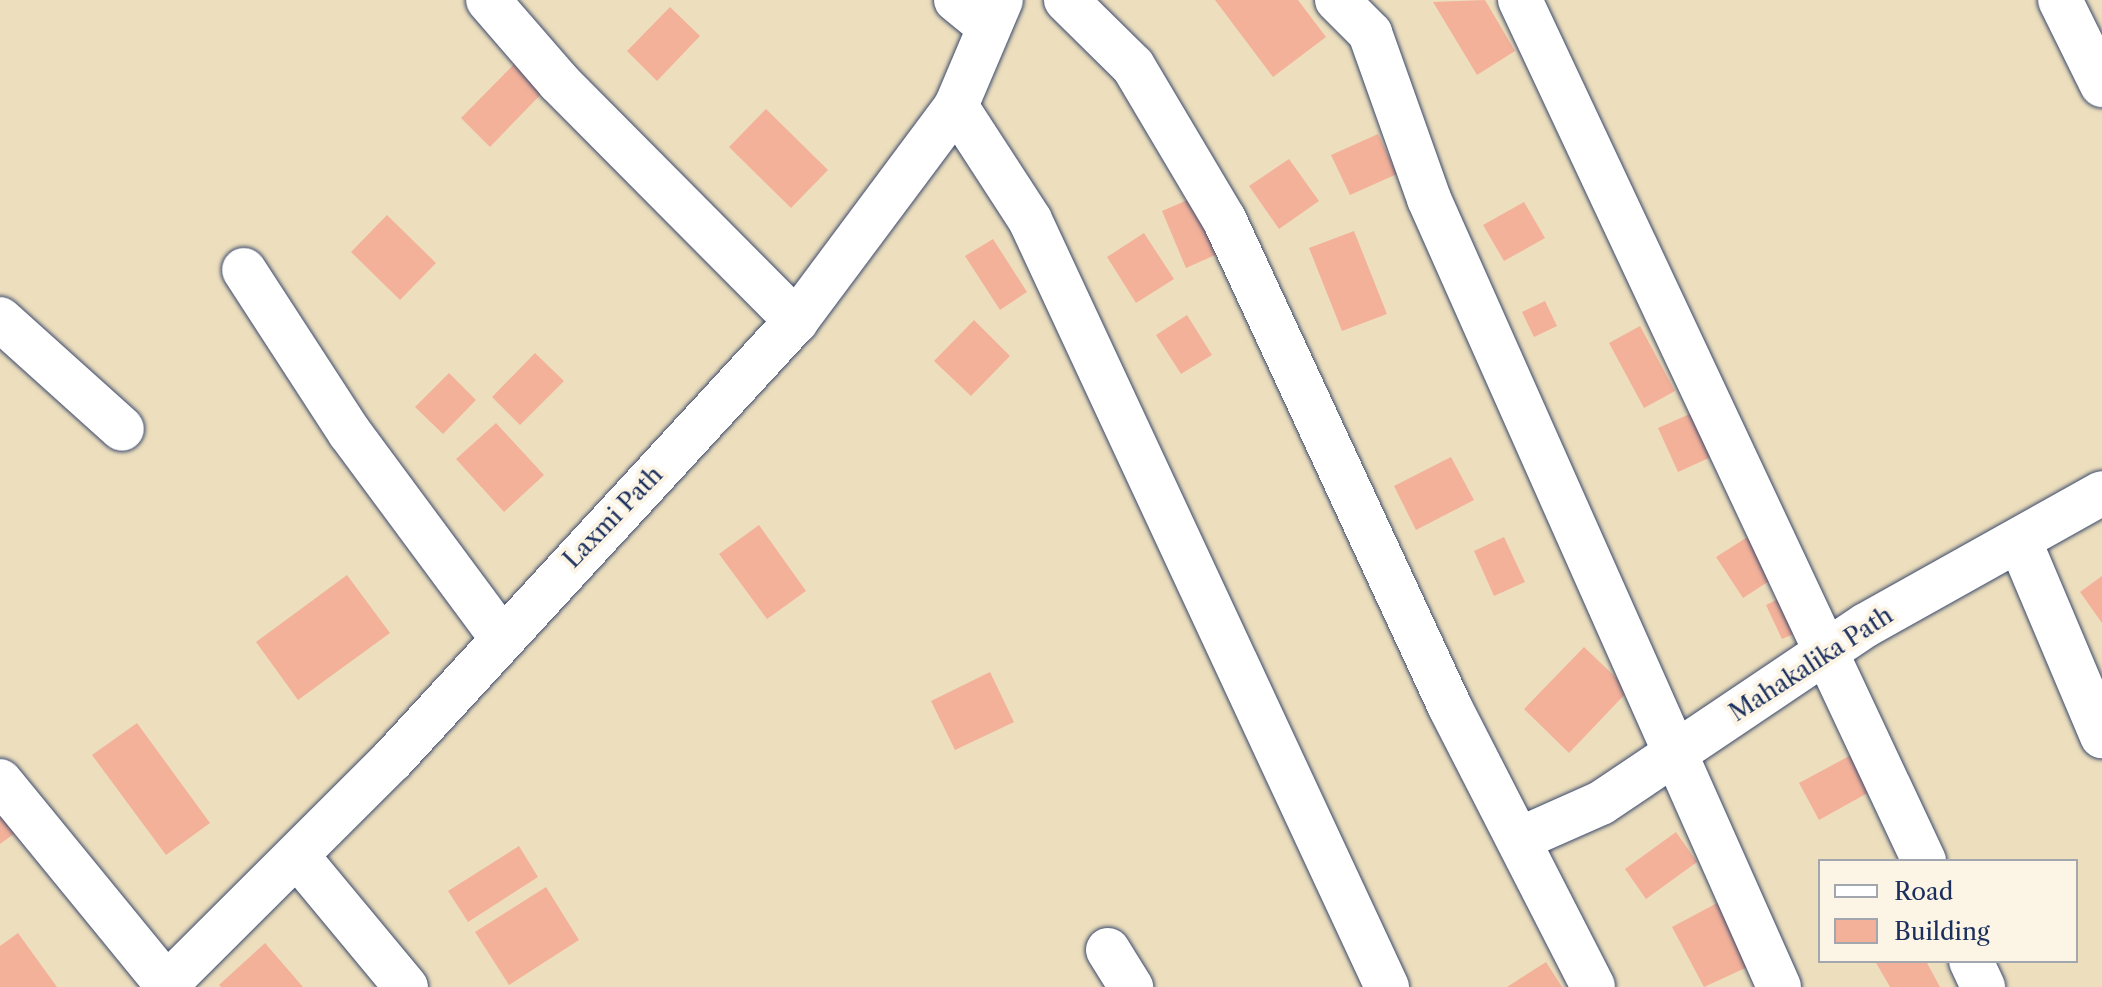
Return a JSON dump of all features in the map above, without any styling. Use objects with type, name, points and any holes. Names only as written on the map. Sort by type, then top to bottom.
[{"type":"street","points":[[488,0],[559,82],[796,321]]},
{"type":"street","points":[[1066,0],[1133,66],[1184,145],[1450,707],[1522,838],[1593,987]]},
{"type":"street","points":[[1337,0],[1370,33],[1429,199],[1677,751],[1779,987]]},
{"type":"street","points":[[1520,0],[1830,651],[1923,859]]},
{"type":"street","points":[[2060,0],[2102,85]]},
{"type":"street","name":"Laxmi Path","points":[[166,986],[298,857],[500,636],[796,321],[956,106],[982,9]]},
{"type":"street","points":[[956,106],[1030,220],[1387,987]]},
{"type":"street","points":[[244,270],[350,433],[500,636]]},
{"type":"street","points":[[0,319],[122,429]]},
{"type":"street","name":"Mahakalika Path","points":[[1522,838],[1601,803],[1830,651],[2102,493]]},
{"type":"street","points":[[2020,542],[2102,736]]},
{"type":"street","points":[[0,781],[166,986]]},
{"type":"street","points":[[298,857],[406,987]]},
{"type":"street","points":[[1108,950],[1131,987]]},
{"type":"street","points":[[1972,963],[1983,987]]},
{"type":"building","points":[[1215,0],[1298,0],[1326,37],[1273,77]]},
{"type":"building","points":[[1485,0],[1515,51],[1477,75],[1433,2]]},
{"type":"building","points":[[670,7],[700,36],[657,81],[627,51]]},
{"type":"building","points":[[517,61],[546,89],[490,147],[461,118]]},
{"type":"building","points":[[766,109],[828,170],[791,208],[729,147]]},
{"type":"building","points":[[1378,134],[1397,174],[1350,195],[1331,155]]},
{"type":"building","points":[[1289,159],[1319,201],[1279,229],[1249,186]]},
{"type":"building","points":[[1197,196],[1222,252],[1186,268],[1162,211]]},
{"type":"building","points":[[1524,202],[1545,238],[1504,261],[1483,225]]},
{"type":"building","points":[[387,215],[436,263],[400,300],[351,252]]},
{"type":"building","points":[[1354,231],[1387,314],[1342,331],[1309,248]]},
{"type":"building","points":[[1144,233],[1174,279],[1136,303],[1107,257]]},
{"type":"building","points":[[993,239],[1027,292],[1000,310],[965,256]]},
{"type":"building","points":[[1545,301],[1557,326],[1534,337],[1522,312]]},
{"type":"building","points":[[1187,315],[1212,355],[1181,374],[1156,335]]},
{"type":"building","points":[[974,320],[1010,356],[971,396],[934,361]]},
{"type":"building","points":[[1640,326],[1675,391],[1644,408],[1609,343]]},
{"type":"building","points":[[535,353],[564,381],[520,425],[492,397]]},
{"type":"building","points":[[449,373],[476,400],[443,434],[415,407]]},
{"type":"building","points":[[1692,413],[1711,457],[1678,472],[1658,428]]},
{"type":"building","points":[[496,423],[544,475],[504,512],[456,459]]},
{"type":"building","points":[[1451,457],[1474,500],[1416,530],[1394,486]]},
{"type":"building","points":[[759,525],[806,591],[767,619],[719,554]]},
{"type":"building","points":[[1760,529],[1786,570],[1743,598],[1716,557]]},
{"type":"building","points":[[1504,537],[1525,582],[1494,596],[1474,551]]},
{"type":"building","points":[[347,575],[390,633],[298,700],[256,642]]},
{"type":"building","points":[[2102,576],[2102,623],[2080,592]]},
{"type":"building","points":[[1789,594],[1805,629],[1782,639],[1766,605]]},
{"type":"building","points":[[1584,647],[1629,690],[1569,753],[1524,709]]},
{"type":"building","points":[[990,672],[1014,722],[955,750],[931,701]]},
{"type":"building","points":[[137,723],[210,823],[166,855],[92,755]]},
{"type":"building","points":[[1853,754],[1873,790],[1819,820],[1799,783]]},
{"type":"building","points":[[0,807],[18,831],[0,844]]},
{"type":"building","points":[[1676,832],[1697,862],[1646,899],[1625,869]]},
{"type":"building","points":[[519,846],[538,877],[468,922],[448,891]]},
{"type":"building","points":[[546,887],[579,940],[509,985],[475,932]]},
{"type":"building","points":[[1719,902],[1752,965],[1704,987],[1672,927]]},
{"type":"building","points":[[18,933],[57,987],[0,987],[0,946]]},
{"type":"building","points":[[265,943],[303,987],[219,985]]},
{"type":"building","points":[[1546,962],[1562,987],[1507,987]]},
{"type":"building","points":[[1876,963],[1927,963],[1940,987],[1890,987]]}]
